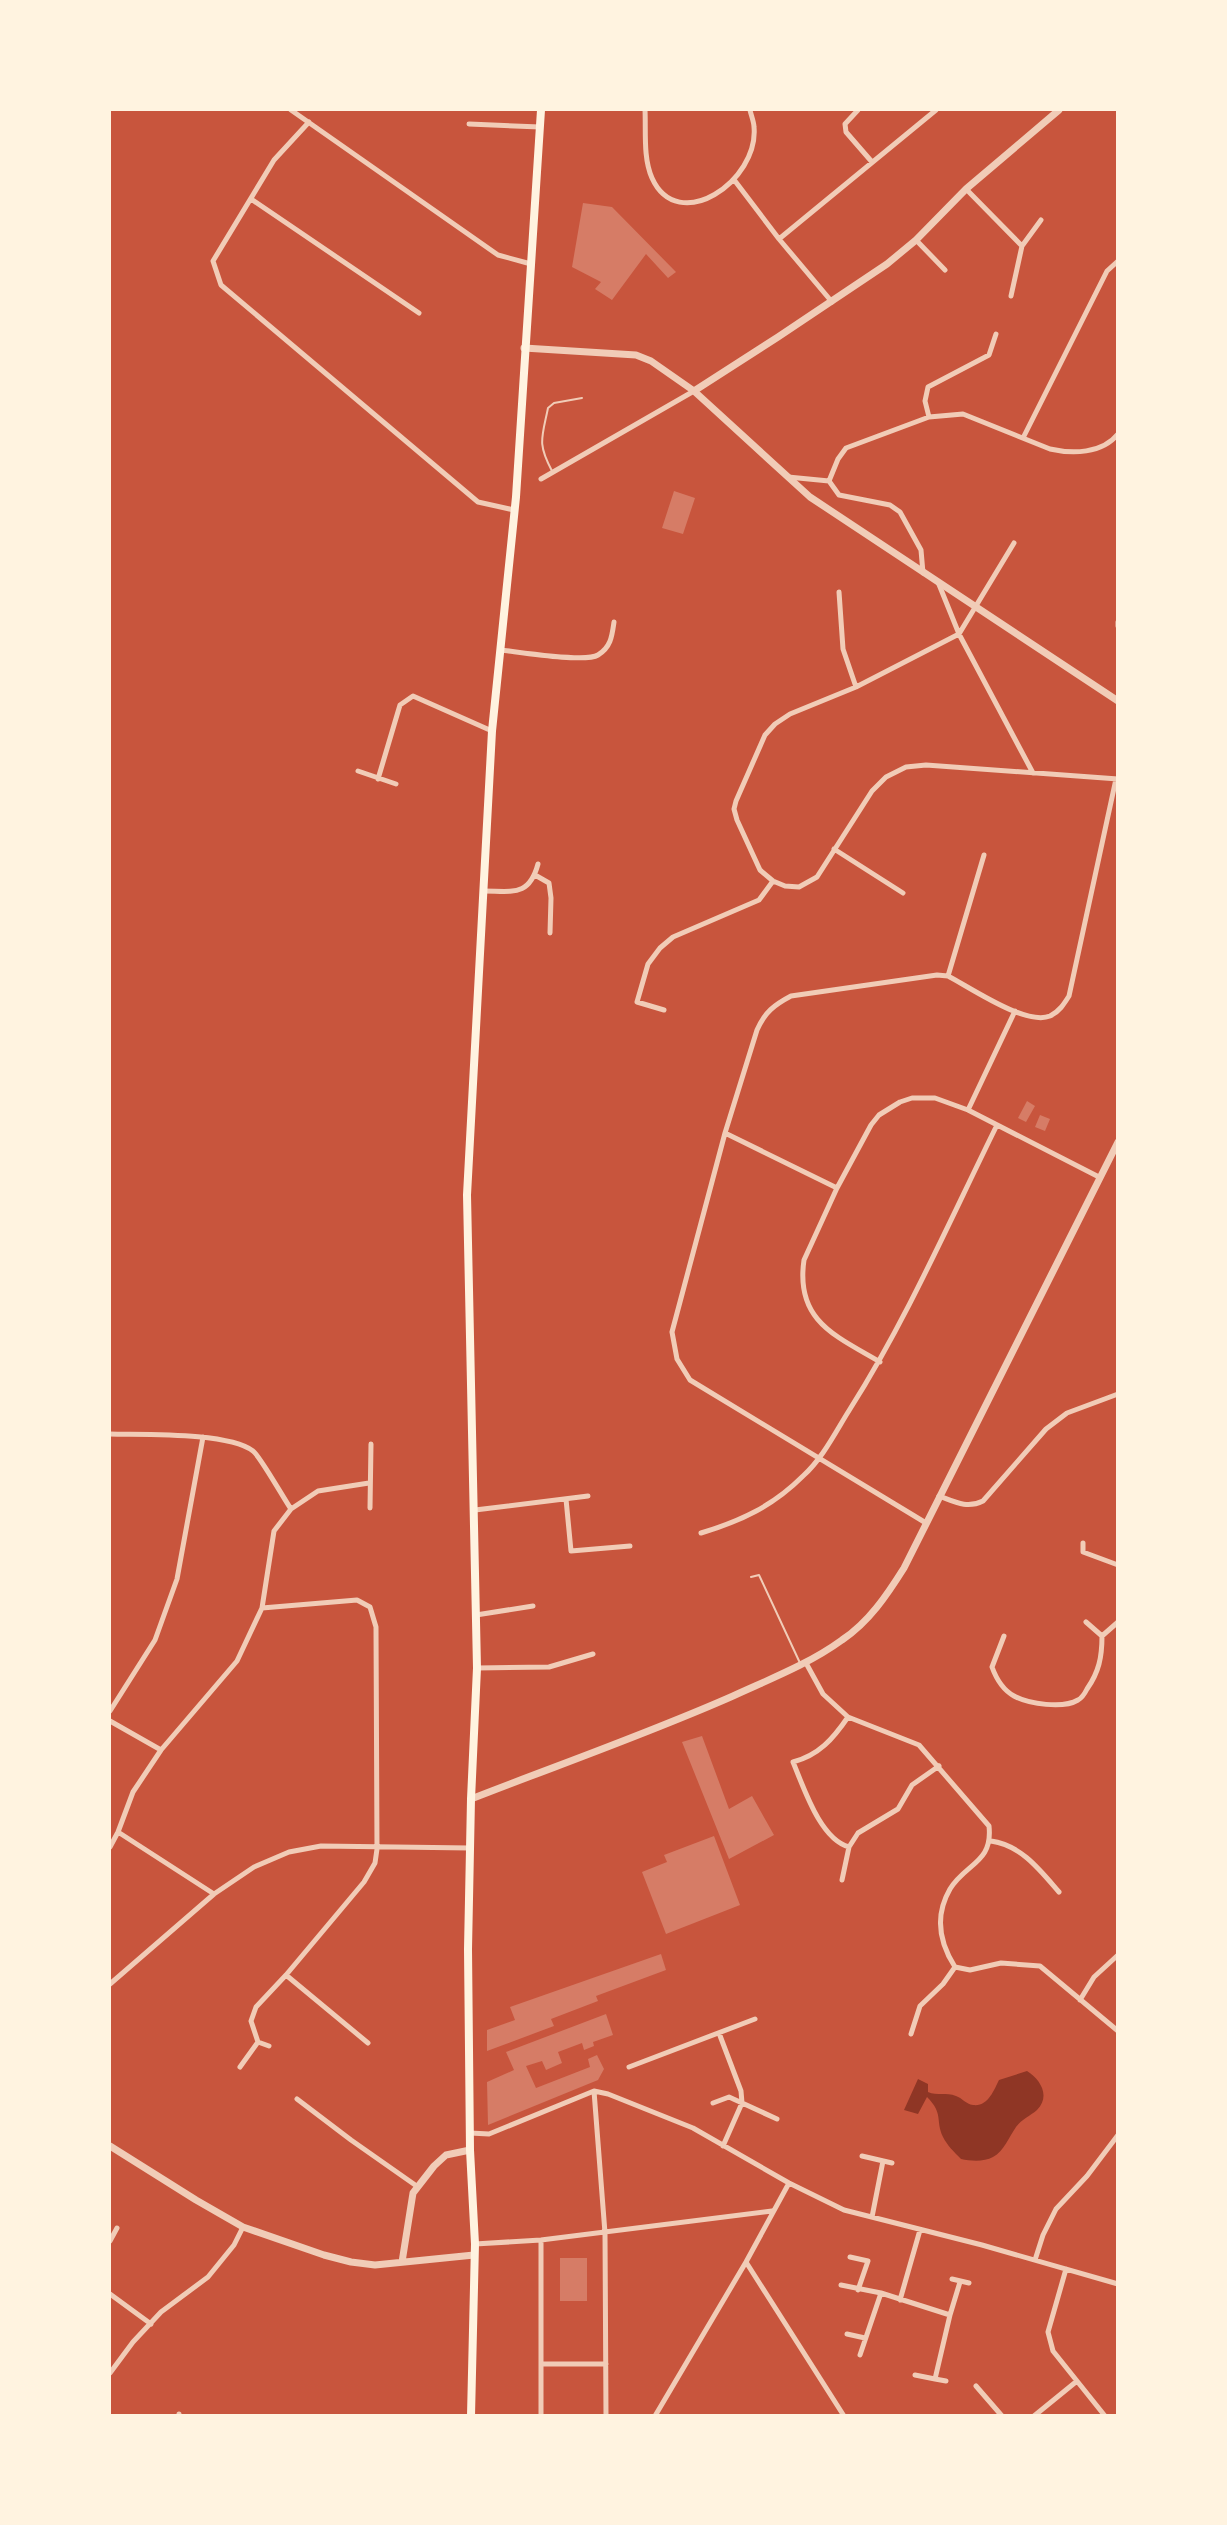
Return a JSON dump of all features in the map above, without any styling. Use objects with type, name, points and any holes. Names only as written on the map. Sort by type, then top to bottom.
[{"type":"highway","points":[[471,2415],[475,2244],[470,2150],[468,1949],[471,1799],[477,1668],[467,1195],[492,731],[514,510],[541,110]]},
{"type":"street","points":[[291,110],[498,255],[531,264]]},
{"type":"street","points":[[645,110],[648,166],[652,180],[671,198],[683,202],[696,202],[710,198],[735,181],[750,154],[753,141],[754,128],[750,110]]},
{"type":"street","points":[[858,110],[845,124],[846,132],[872,162]]},
{"type":"street","points":[[778,239],[936,110]]},
{"type":"street","points":[[541,479],[694,391],[831,302],[916,240],[966,189],[1059,110]]},
{"type":"street","points":[[309,122],[274,160],[213,261],[221,285],[478,502],[514,510]]},
{"type":"street","points":[[469,124],[540,127]]},
{"type":"street","points":[[735,181],[778,239],[831,302]]},
{"type":"street","points":[[966,189],[1022,246]]},
{"type":"street","points":[[251,199],[419,313]]},
{"type":"street","points":[[1011,296],[1022,246],[1041,220]]},
{"type":"street","points":[[916,240],[945,270]]},
{"type":"street","points":[[1023,438],[1107,272],[1118,261]]},
{"type":"street","points":[[929,417],[926,401],[928,387],[989,355],[996,334]]},
{"type":"street","points":[[524,348],[636,355],[651,361],[694,391],[810,496],[1118,701]]},
{"type":"street","points":[[829,481],[841,453],[846,448],[929,417],[963,414],[1050,449],[1078,453],[1105,444],[1118,434]]},
{"type":"street","points":[[787,477],[829,481],[839,495],[890,505],[900,512],[921,550],[923,573]]},
{"type":"street","points":[[926,1523],[818,1460],[690,1380],[676,1359],[672,1332],[725,1133],[757,1029],[764,1015],[775,1004],[791,996],[937,975],[948,976],[1015,1011],[1034,1018],[1050,1016],[1062,1008],[1069,996],[1117,778],[926,765],[897,770],[872,791],[824,868],[808,883],[799,887],[785,886],[773,881],[760,870],[734,809],[765,735],[776,724],[790,714],[856,687],[959,634],[1014,543]]},
{"type":"street","points":[[938,582],[959,634],[1033,773]]},
{"type":"street","points":[[839,592],[843,649],[856,687]]},
{"type":"street","points":[[501,650],[582,658],[597,656],[612,639],[614,622]]},
{"type":"street","points":[[378,779],[400,705],[413,696],[492,731]]},
{"type":"street","points":[[358,771],[396,784]]},
{"type":"street","points":[[834,849],[903,893]]},
{"type":"street","points":[[948,976],[984,855]]},
{"type":"street","points":[[483,891],[520,891],[533,881],[538,864]]},
{"type":"street","points":[[535,875],[549,883],[550,933]]},
{"type":"street","points":[[664,1010],[637,1002],[648,964],[660,948],[673,937],[759,900],[773,881]]},
{"type":"street","points":[[968,1110],[1015,1011]]},
{"type":"street","points":[[880,1362],[827,1330],[812,1314],[803,1284],[804,1260],[837,1188],[871,1125],[879,1115],[906,1100],[935,1098],[968,1110],[1099,1177]]},
{"type":"street","points":[[701,1533],[736,1522],[773,1502],[805,1475],[818,1460],[880,1362],[997,1125]]},
{"type":"street","points":[[725,1133],[837,1188]]},
{"type":"street","points":[[471,1799],[696,1712],[803,1664],[844,1640],[864,1622],[887,1595],[926,1523],[1118,1142]]},
{"type":"street","points":[[939,1496],[963,1505],[974,1506],[983,1501],[1046,1429],[1067,1413],[1118,1394]]},
{"type":"street","points":[[110,1434],[203,1437],[225,1440],[253,1451],[291,1509]]},
{"type":"street","points":[[110,1711],[155,1640],[177,1579],[203,1437]]},
{"type":"street","points":[[370,1508],[371,1444]]},
{"type":"street","points":[[110,1847],[133,1792],[161,1750],[237,1661],[261,1608],[274,1531],[291,1509],[318,1491],[369,1483]]},
{"type":"street","points":[[475,1510],[588,1496]]},
{"type":"street","points":[[566,1499],[572,1551],[630,1546]]},
{"type":"street","points":[[1083,1543],[1083,1552],[1118,1565]]},
{"type":"street","points":[[258,2042],[251,2021],[256,2007],[364,1882],[375,1863],[377,1849],[376,1628],[370,1607],[357,1600],[261,1608]]},
{"type":"street","points":[[476,1615],[533,1606]]},
{"type":"street","points":[[1086,1622],[1102,1636]]},
{"type":"street","points":[[1004,1636],[992,1667],[996,1680],[1013,1696],[1048,1705],[1065,1704],[1080,1700],[1095,1678],[1102,1658],[1102,1636],[1118,1622]]},
{"type":"street","points":[[477,1668],[549,1667],[593,1654]]},
{"type":"street","points":[[803,1664],[823,1694],[848,1718],[919,1745],[989,1826],[991,1841],[983,1857],[951,1888],[940,1917],[945,1950],[956,1966],[970,1970],[1000,1963],[1040,1966],[1118,2031]]},
{"type":"street","points":[[848,1718],[832,1740],[807,1758],[793,1762],[813,1810],[837,1844],[849,1847]]},
{"type":"street","points":[[110,1721],[161,1750]]},
{"type":"street","points":[[842,1880],[849,1847],[858,1833],[898,1809],[912,1785],[939,1766]]},
{"type":"street","points":[[118,1832],[214,1894]]},
{"type":"street","points":[[991,1841],[1005,1843],[1033,1862],[1059,1892]]},
{"type":"street","points":[[110,1984],[214,1894],[254,1867],[289,1852],[321,1846],[377,1849],[470,1848]]},
{"type":"street","points":[[1080,2000],[1094,1977],[1118,1955]]},
{"type":"street","points":[[911,2034],[920,2006],[943,1984],[956,1966]]},
{"type":"street","points":[[286,1975],[368,2043]]},
{"type":"street","points":[[629,2067],[755,2019]]},
{"type":"street","points":[[719,2033],[741,2091],[742,2103],[723,2146]]},
{"type":"street","points":[[258,2042],[269,2046]]},
{"type":"street","points":[[240,2067],[258,2042]]},
{"type":"street","points":[[594,2091],[604,2233],[606,2415]]},
{"type":"street","points":[[470,2133],[489,2134],[594,2091],[608,2094],[693,2128],[789,2184],[834,2206],[1118,2284]]},
{"type":"street","points":[[713,2103],[729,2097],[777,2119]]},
{"type":"street","points":[[297,2099],[368,2153],[418,2187]]},
{"type":"street","points":[[1035,2260],[1043,2235],[1056,2209],[1087,2176],[1118,2135]]},
{"type":"street","points":[[110,2146],[243,2227],[351,2262],[375,2265],[474,2255]]},
{"type":"street","points":[[402,2262],[413,2193],[434,2166],[446,2155],[470,2150]]},
{"type":"street","points":[[862,2156],[892,2163]]},
{"type":"street","points":[[872,2217],[883,2161]]},
{"type":"street","points":[[655,2415],[746,2262],[772,2211],[789,2184]]},
{"type":"street","points":[[475,2244],[604,2233],[772,2211]]},
{"type":"street","points":[[110,2373],[133,2342],[161,2312],[208,2277],[234,2245],[243,2227]]},
{"type":"street","points":[[110,2241],[117,2228]]},
{"type":"street","points":[[900,2300],[920,2229]]},
{"type":"street","points":[[541,2240],[541,2415]]},
{"type":"street","points":[[850,2257],[868,2261],[858,2290]]},
{"type":"street","points":[[746,2262],[844,2415]]},
{"type":"street","points":[[1066,2269],[1048,2332],[1053,2351],[1105,2415]]},
{"type":"street","points":[[952,2279],[969,2283]]},
{"type":"street","points":[[935,2379],[960,2282]]},
{"type":"street","points":[[841,2285],[881,2293],[950,2315]]},
{"type":"street","points":[[860,2355],[881,2293]]},
{"type":"street","points":[[110,2294],[151,2324]]},
{"type":"street","points":[[847,2334],[865,2338]]},
{"type":"street","points":[[542,2364],[606,2364]]},
{"type":"street","points":[[915,2375],[946,2381]]},
{"type":"street","points":[[1034,2415],[1077,2381]]},
{"type":"street","points":[[976,2386],[1002,2415]]},
{"type":"lane","points":[[552,472],[542,453],[541,443],[548,408],[555,404],[582,398]]},
{"type":"lane","points":[[751,1577],[759,1575],[803,1664]]},
{"type":"shaded area","points":[[1027,2071],[1040,2083],[1043,2094],[1041,2105],[1018,2124],[997,2154],[986,2160],[961,2159],[943,2137],[936,2108],[927,2097],[918,2114],[904,2110],[918,2079],[928,2084],[928,2092],[952,2095],[978,2105],[990,2097],[999,2080]]},
{"type":"building","points":[[583,203],[612,207],[676,272],[668,278],[646,254],[612,300],[595,289],[601,282],[572,267]]},
{"type":"building","points":[[674,491],[695,498],[683,534],[662,528]]},
{"type":"building","points":[[1027,1101],[1035,1106],[1026,1122],[1018,1118]]},
{"type":"building","points":[[1040,1115],[1050,1119],[1045,1131],[1035,1127]]},
{"type":"building","points":[[702,1736],[729,1809],[752,1796],[774,1835],[729,1859],[682,1742]]},
{"type":"building","points":[[714,1836],[740,1905],[666,1934],[642,1872],[667,1862],[664,1855]]},
{"type":"building","points":[[661,1954],[666,1970],[596,1996],[598,2001],[551,2019],[554,2026],[487,2051],[487,2030],[515,2020],[510,2007]]},
{"type":"building","points":[[606,2014],[613,2035],[593,2042],[594,2046],[584,2050],[582,2043],[558,2052],[562,2063],[546,2070],[542,2061],[526,2066],[536,2088],[590,2067],[588,2059],[597,2055],[604,2069],[598,2080],[488,2125],[487,2082],[514,2070],[506,2052]]},
{"type":"building","points":[[560,2258],[587,2258],[587,2301],[560,2301]]}]
